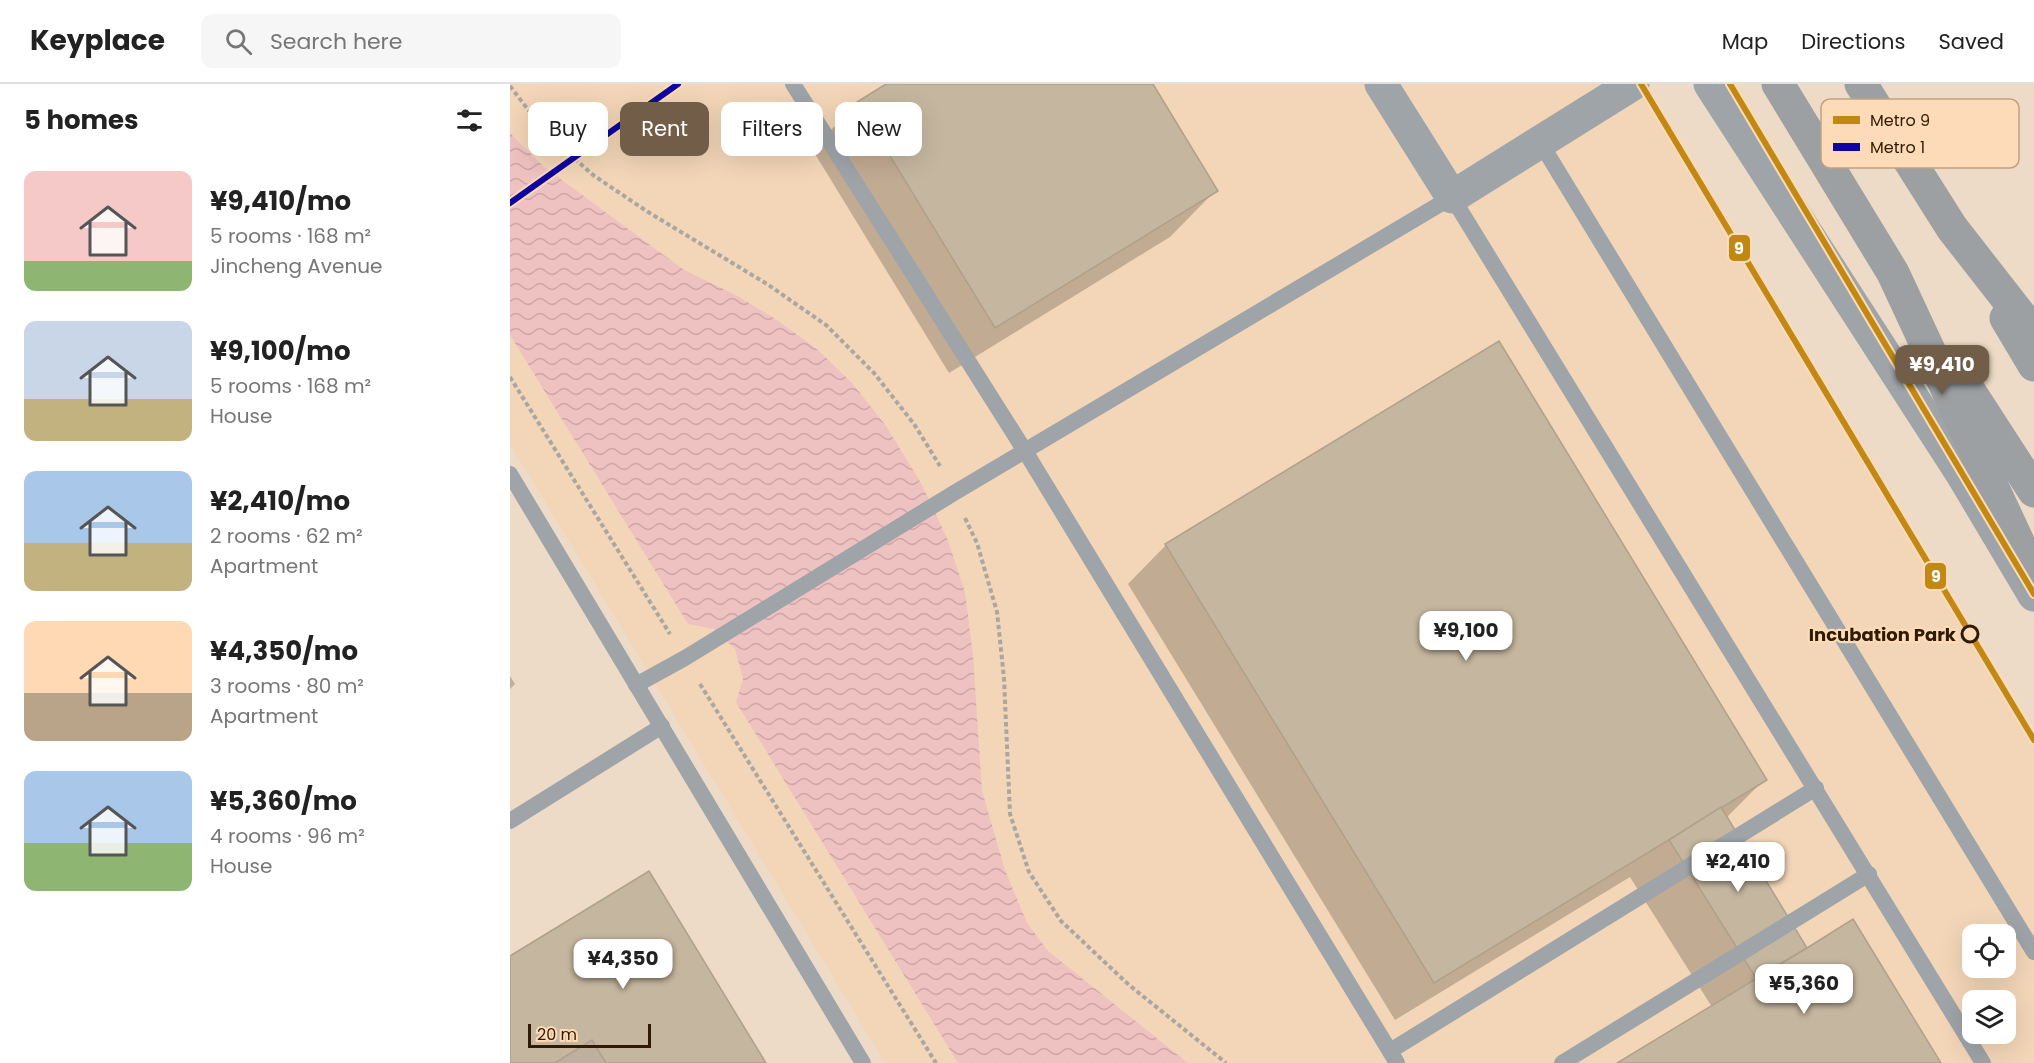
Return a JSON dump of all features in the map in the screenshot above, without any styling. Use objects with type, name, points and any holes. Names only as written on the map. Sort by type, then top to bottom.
[{"type":"main road","points":[[1778,84],[1821,155]]},
{"type":"main road","points":[[1861,84],[1870,99]]},
{"type":"main road","points":[[1829,168],[1893,273],[2034,490]]},
{"type":"main road","points":[[1914,168],[2034,365]]},
{"type":"main road","points":[[1952,228],[2034,333]]},
{"type":"main road","points":[[1893,273],[2034,576]]},
{"type":"street","points":[[1381,84],[1452,197],[1633,84]]},
{"type":"street","points":[[1710,84],[1962,474],[2034,595]]},
{"type":"lane","points":[[793,84],[1025,451],[1394,1057],[1816,788]]},
{"type":"lane","points":[[1540,142],[2034,952]]},
{"type":"lane","points":[[636,685],[685,658],[941,501],[1452,197],[1983,1063]]},
{"type":"lane","points":[[510,474],[863,1063]]},
{"type":"lane","points":[[510,820],[662,726]]},
{"type":"lane","points":[[1562,1063],[1869,874]]},
{"type":"path","points":[[510,377],[936,1063]]},
{"type":"shaded area","points":[[510,84],[1638,84],[2034,738],[2034,1063],[885,1063],[510,444]]},
{"type":"water","points":[[510,133],[528,151],[528,156],[533,156],[543,166],[684,270],[736,295],[777,320],[818,350],[852,383],[886,426],[921,483],[947,538],[965,592],[973,656],[982,791],[1005,870],[1027,923],[1048,951],[1188,1063],[958,1063],[736,702],[743,679],[735,649],[714,629],[688,624],[510,335]]},
{"type":"building","points":[[886,84],[1153,84],[1218,191],[995,328],[890,156],[922,156],[922,102],[857,102]]},
{"type":"building","points":[[1499,341],[1767,780],[1434,983],[1165,544]]},
{"type":"building","points":[[1721,807],[1807,948],[1756,978],[1669,840]]},
{"type":"building","points":[[649,871],[766,1063],[606,1063],[592,1040],[555,1063],[510,1063],[510,956]]},
{"type":"building","points":[[1853,919],[1941,1063],[1617,1063],[1807,948]]},
{"type":"metro line","name":"1","points":[[510,203],[678,84]]},
{"type":"metro line","name":"9","points":[[1641,84],[2034,740]]},
{"type":"metro line","name":"9","points":[[1730,84],[2034,594]]},
{"type":"place","name":"Incubation Park","points":[[1970,634]]}]
